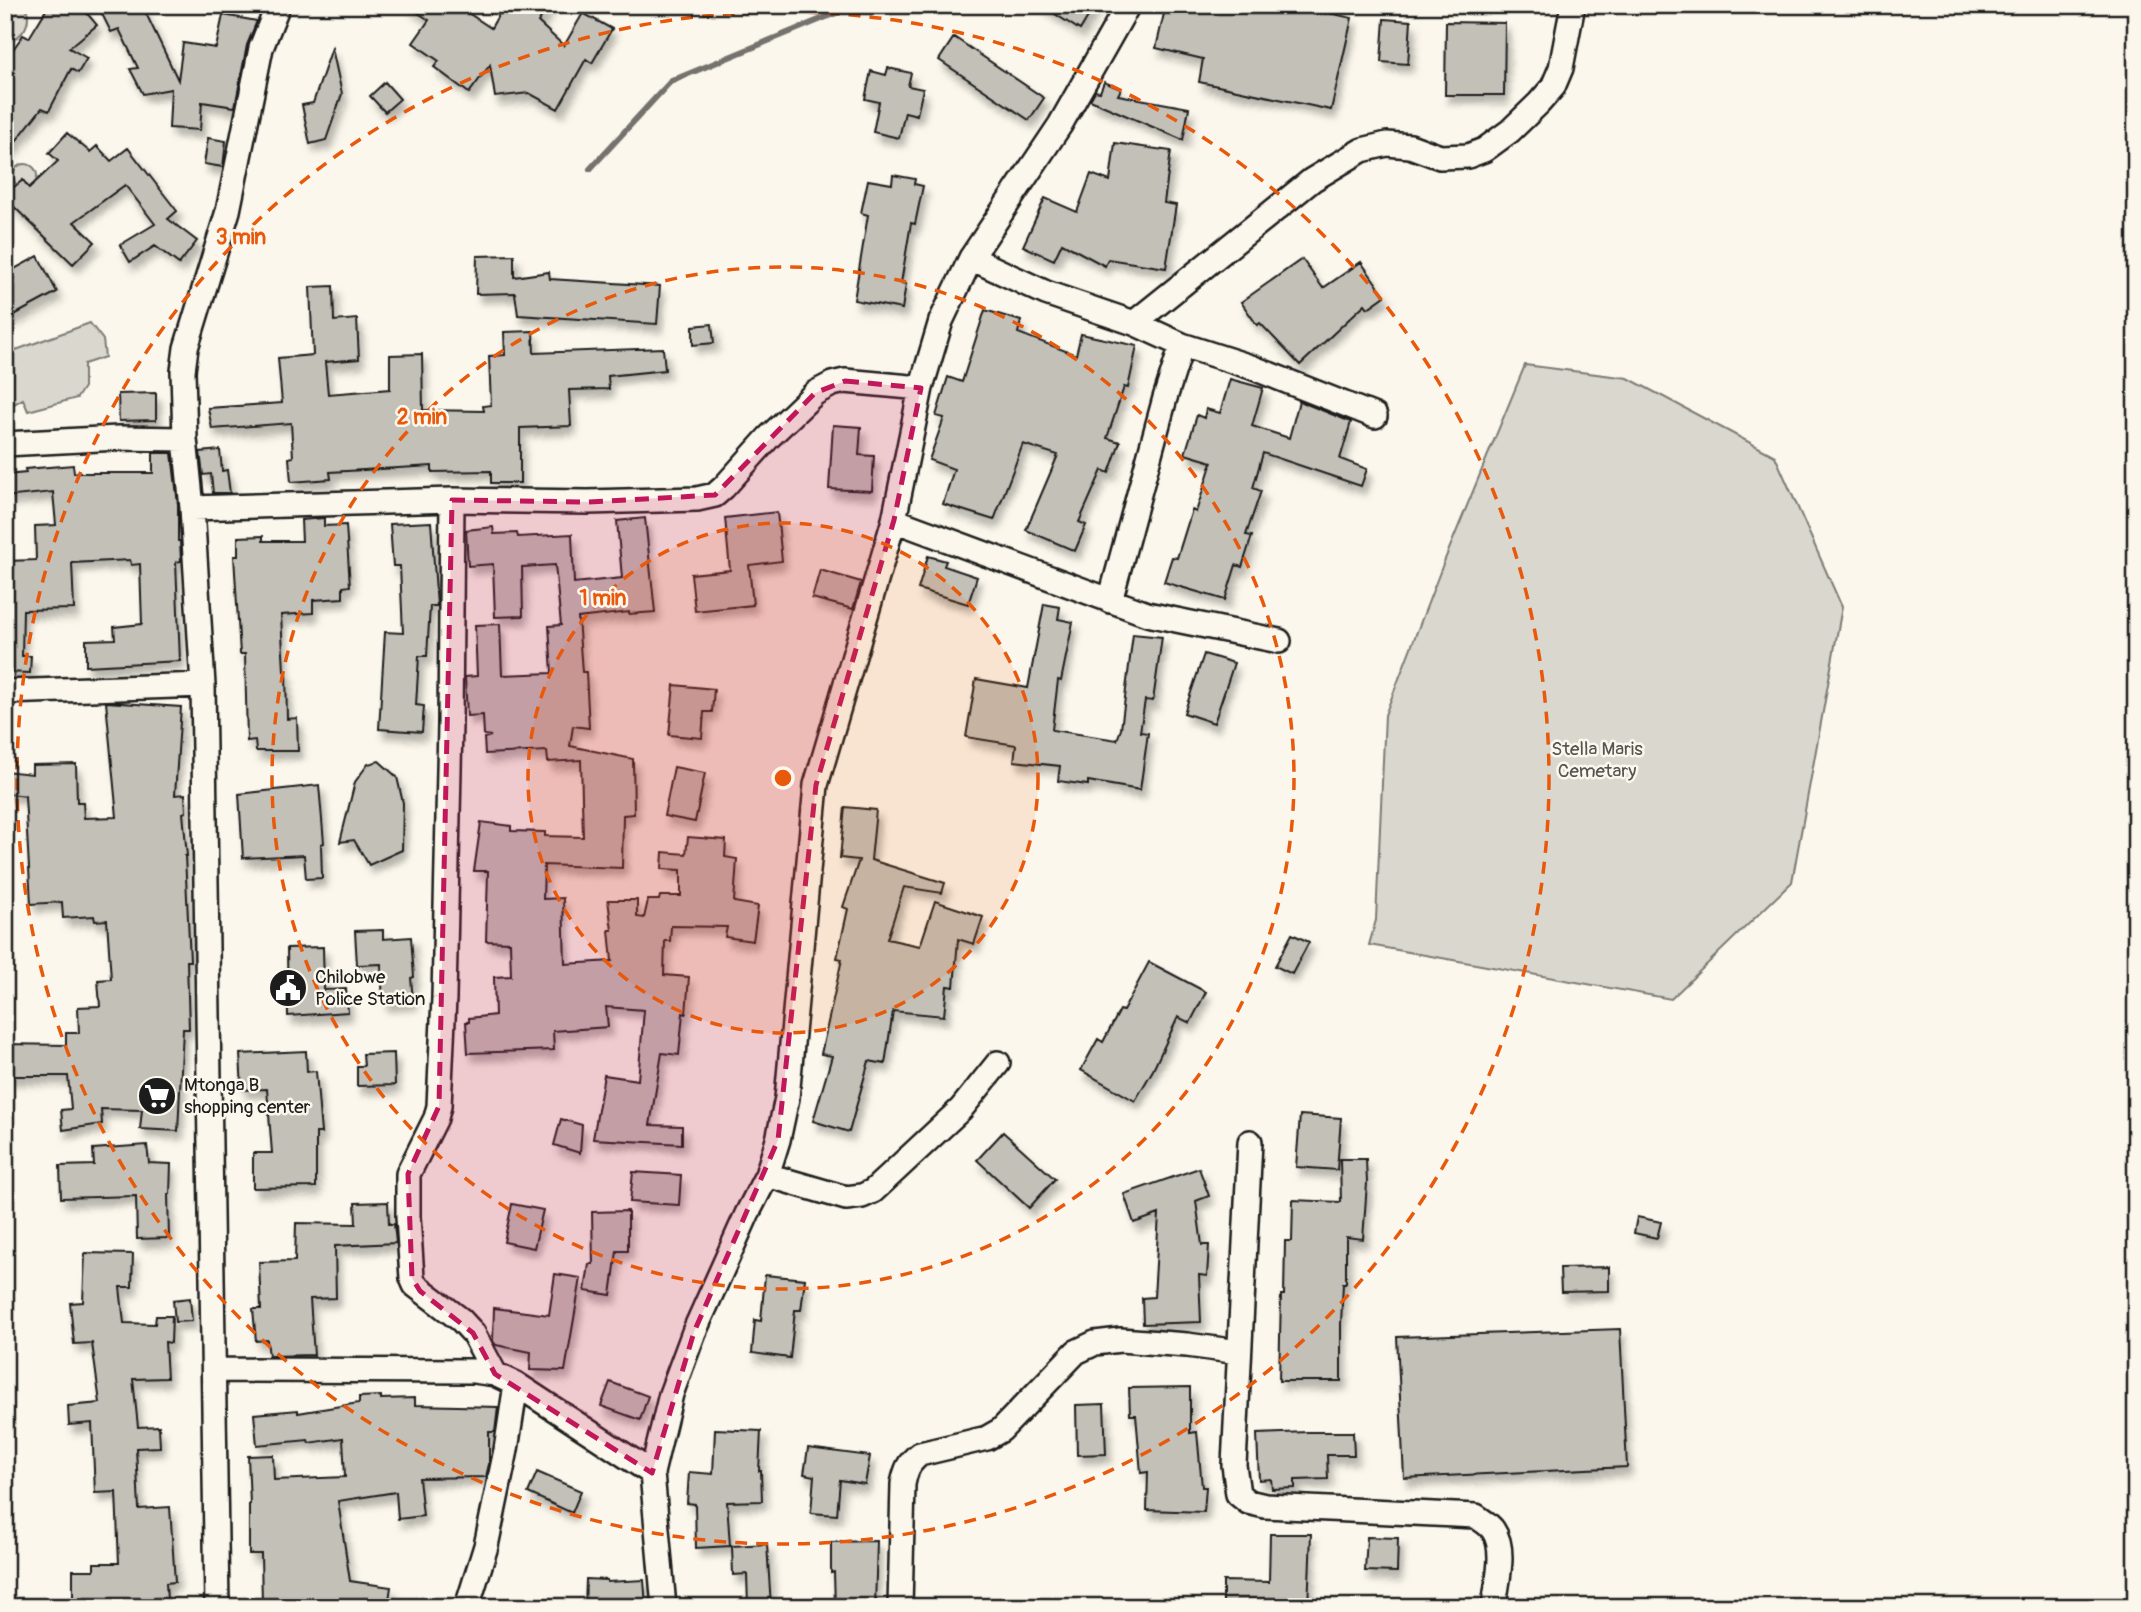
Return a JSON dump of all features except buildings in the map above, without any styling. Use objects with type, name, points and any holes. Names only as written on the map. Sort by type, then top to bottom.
[{"type":"street","points":[[217,1607],[203,685],[185,439],[183,358],[228,211],[261,48],[278,5]]},
{"type":"street","points":[[664,1607],[652,1473],[671,1394],[694,1332],[767,1175],[778,1140],[786,1107],[816,785],[894,520],[921,388],[941,321],[971,258],[1060,125],[1128,5]]},
{"type":"street","points":[[1134,323],[1312,180],[1362,150],[1387,144],[1410,146],[1440,157],[1468,156],[1484,150],[1502,137],[1553,87],[1561,68],[1573,5]]},
{"type":"street","points":[[971,258],[1046,293],[1134,323],[1182,345],[1251,367],[1375,416]]},
{"type":"street","points":[[1110,601],[1182,345]]},
{"type":"street","points":[[192,508],[452,500],[588,502],[696,499],[715,495],[796,411],[815,393],[832,384],[845,381],[921,388]]},
{"type":"street","points":[[5,444],[118,438],[185,439]]},
{"type":"street","points":[[452,500],[450,724],[439,1106],[436,1118],[408,1174],[408,1217],[412,1278],[415,1285],[461,1320],[473,1333],[495,1374]]},
{"type":"street","points":[[894,520],[1147,614],[1279,641]]},
{"type":"street","points":[[5,692],[203,685]]},
{"type":"street","points":[[767,1175],[846,1198],[873,1191],[961,1109],[998,1063]]},
{"type":"street","points":[[1250,1142],[1234,1465],[1238,1494],[1248,1502],[1265,1506],[1476,1516],[1492,1528],[1498,1542],[1499,1560],[1494,1607]]},
{"type":"street","points":[[900,1607],[903,1484],[906,1468],[911,1460],[920,1454],[988,1438],[1001,1430],[1076,1352],[1096,1343],[1120,1340],[1239,1352]]},
{"type":"street","points":[[214,1370],[474,1370],[495,1374],[516,1384],[652,1473]]},
{"type":"street","points":[[467,1607],[486,1546],[506,1450],[516,1384]]},
{"type":"highlighted area","points":[[845,381],[921,388],[894,520],[816,785],[778,1140],[694,1332],[652,1473],[495,1374],[473,1333],[420,1291],[412,1278],[408,1174],[439,1106],[452,500],[588,502],[715,495],[815,393]]},
{"type":"green space","points":[[5,5],[26,5],[28,12],[25,29],[18,37],[6,42]]},
{"type":"green space","points":[[25,164],[34,167],[37,176],[34,185],[25,188],[16,185],[13,176],[16,167]]},
{"type":"green space","points":[[90,323],[103,340],[105,357],[84,364],[84,387],[77,398],[28,411],[23,399],[8,407],[5,405],[5,354]]},
{"type":"green space","name":"Stella Maris Cemetary","points":[[1525,365],[1628,378],[1775,456],[1842,607],[1792,882],[1671,999],[1369,945],[1376,920],[1385,715],[1443,564]]},
{"type":"waterway","points":[[590,169],[671,81],[841,11],[849,5]]},
{"type":"place","name":"Chilobwe Police Station","points":[[288,988]]},
{"type":"place","name":"Mtonga B shopping center","points":[[157,1096]]}]
